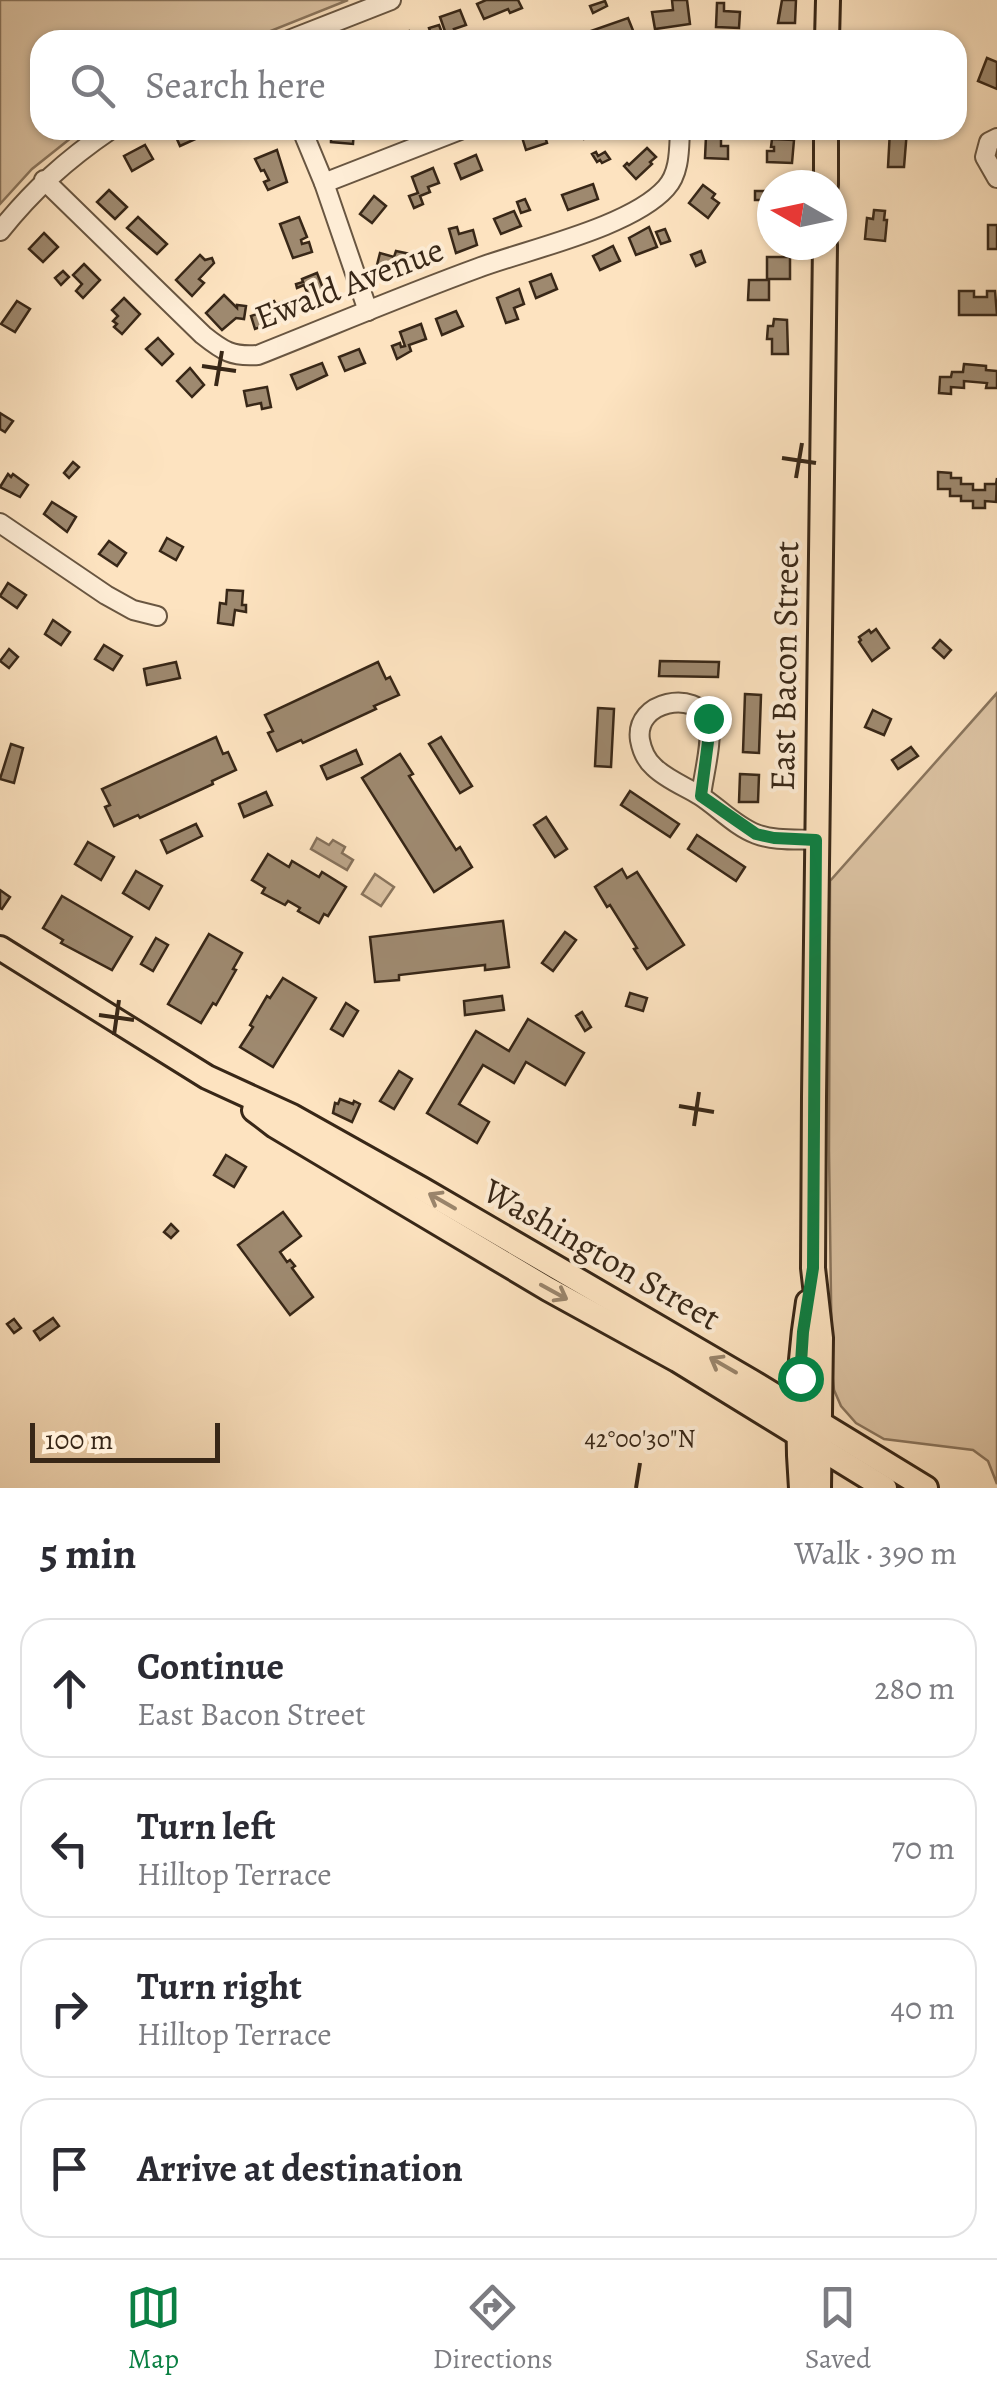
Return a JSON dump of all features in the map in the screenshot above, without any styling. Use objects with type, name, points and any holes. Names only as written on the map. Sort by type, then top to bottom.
[{"type":"main road","points":[[827,30],[828,0]]},
{"type":"main road","points":[[826,140],[826,170]]},
{"type":"main road","name":"East Bacon Street","points":[[819,1488],[820,1338],[813,1268],[825,260]]},
{"type":"main road","name":"Washington Street","points":[[0,948],[206,1077],[292,1116],[422,1189],[797,1422],[820,1449],[886,1488]]},
{"type":"main road","name":"East Bacon Street","points":[[801,1488],[797,1422],[803,1332],[813,1268]]},
{"type":"main road","name":"Washington Street","points":[[797,1422],[820,1424],[926,1488]]},
{"type":"street","points":[[315,30],[392,0]]},
{"type":"street","points":[[997,138],[989,142],[985,157],[997,178]]},
{"type":"street","points":[[0,231],[44,180],[95,140]]},
{"type":"street","points":[[306,140],[368,311]]},
{"type":"street","points":[[324,183],[434,140]]},
{"type":"street","name":"Ewald Avenue","points":[[44,180],[203,335],[238,356],[258,354],[642,209],[668,186],[676,169],[679,140]]},
{"type":"street","points":[[0,523],[106,596],[133,610],[157,616]]},
{"type":"street","points":[[701,796],[708,718],[696,706],[658,705],[644,717],[639,732],[642,752],[653,766],[756,834],[816,840]]},
{"type":"shaded area","points":[[0,0],[348,0],[273,30],[30,30],[30,140],[68,140],[32,169],[0,204]]},
{"type":"shaded area","points":[[997,693],[997,1484],[988,1461],[973,1450],[884,1439],[856,1423],[841,1406],[832,1372],[829,1150],[830,881]]},
{"type":"shaded area","points":[[317,838],[345,847],[342,853],[353,860],[347,870],[311,849]]},
{"type":"shaded area","points":[[375,874],[394,887],[381,906],[362,894]]},
{"type":"building","points":[[486,0],[518,0],[522,8],[484,19],[477,4]]},
{"type":"building","points":[[672,0],[687,0],[690,24],[655,29],[652,12],[673,10]]},
{"type":"building","points":[[782,0],[796,0],[795,23],[778,23]]},
{"type":"building","points":[[605,1],[607,6],[593,13],[590,6]]},
{"type":"building","points":[[717,3],[724,3],[724,11],[740,12],[739,28],[716,27]]},
{"type":"building","points":[[460,10],[466,25],[445,30],[440,17]]},
{"type":"building","points":[[628,18],[633,30],[594,30]]},
{"type":"building","points":[[987,58],[997,62],[997,89],[978,81]]},
{"type":"building","points":[[331,140],[353,140],[353,144]]},
{"type":"building","points":[[523,140],[546,140],[547,143],[526,150]]},
{"type":"building","points":[[706,140],[721,140],[721,146],[728,146],[728,159],[705,158]]},
{"type":"building","points":[[772,140],[794,140],[792,163],[767,162],[767,151],[774,151]]},
{"type":"building","points":[[889,140],[906,140],[904,167],[888,167]]},
{"type":"building","points":[[145,145],[153,159],[132,171],[124,156]]},
{"type":"building","points":[[647,148],[656,157],[636,179],[624,166]]},
{"type":"building","points":[[277,150],[287,182],[268,190],[264,182],[269,180],[255,159]]},
{"type":"building","points":[[596,152],[598,156],[605,152],[610,159],[597,162],[592,154]]},
{"type":"building","points":[[476,155],[482,170],[461,179],[455,164]]},
{"type":"building","points":[[433,168],[439,183],[428,187],[430,192],[420,196],[423,204],[414,208],[409,196],[418,193],[412,177]]},
{"type":"building","points":[[593,184],[598,199],[568,210],[562,195]]},
{"type":"building","points":[[703,185],[719,203],[708,218],[689,203]]},
{"type":"building","points":[[109,190],[127,207],[115,219],[97,202]]},
{"type":"building","points":[[374,196],[386,206],[372,223],[360,214]]},
{"type":"building","points":[[525,199],[530,210],[521,213],[517,202]]},
{"type":"building","points":[[874,210],[885,211],[885,241],[865,239],[867,218],[873,219]]},
{"type":"building","points":[[514,211],[521,226],[501,234],[494,219]]},
{"type":"building","points":[[138,217],[167,244],[157,254],[127,228]]},
{"type":"building","points":[[299,217],[307,237],[301,240],[302,244],[309,242],[312,252],[293,258],[280,224]]},
{"type":"building","points":[[988,225],[997,225],[997,249],[988,249]]},
{"type":"building","points":[[457,227],[459,234],[473,230],[477,245],[456,253],[449,229]]},
{"type":"building","points":[[649,227],[657,247],[636,255],[629,238]]},
{"type":"building","points":[[665,229],[670,241],[661,244],[656,232]]},
{"type":"building","points":[[44,233],[58,247],[43,262],[29,249]]},
{"type":"building","points":[[613,246],[620,261],[600,270],[593,256]]},
{"type":"building","points":[[396,251],[415,255],[412,268],[399,265],[397,274],[376,269],[380,253],[394,257]]},
{"type":"building","points":[[701,251],[705,262],[696,266],[691,255]]},
{"type":"building","points":[[200,255],[205,260],[212,258],[214,263],[199,279],[204,283],[192,296],[176,280]]},
{"type":"building","points":[[767,260],[790,260],[790,279],[769,279],[769,300],[748,300],[749,280],[767,280]]},
{"type":"building","points":[[84,264],[100,280],[83,298],[76,291],[82,284],[73,275]]},
{"type":"building","points":[[63,271],[69,277],[61,285],[55,278]]},
{"type":"building","points":[[317,273],[328,301],[313,307],[304,285],[297,288],[296,284]]},
{"type":"building","points":[[551,274],[557,289],[536,298],[530,282]]},
{"type":"building","points":[[519,289],[524,304],[514,308],[518,319],[506,323],[497,298]]},
{"type":"building","points":[[959,291],[974,291],[974,297],[987,297],[987,291],[995,291],[997,315],[959,315]]},
{"type":"building","points":[[224,295],[237,308],[246,306],[244,319],[236,318],[222,330],[206,313]]},
{"type":"building","points":[[124,298],[140,314],[122,334],[114,327],[118,316],[112,310]]},
{"type":"building","points":[[17,301],[30,309],[15,332],[1,324]]},
{"type":"building","points":[[286,301],[292,316],[255,329],[251,316],[265,311],[263,305]]},
{"type":"building","points":[[456,311],[463,326],[442,335],[436,319]]},
{"type":"building","points":[[774,319],[787,320],[788,354],[772,354],[772,339],[767,339],[768,326],[773,326]]},
{"type":"building","points":[[421,324],[426,339],[409,345],[411,351],[397,359],[392,346],[405,346],[400,332]]},
{"type":"building","points":[[158,338],[173,354],[162,365],[146,349]]},
{"type":"building","points":[[359,349],[365,363],[345,371],[339,357]]},
{"type":"building","points":[[322,363],[327,375],[297,389],[291,375]]},
{"type":"building","points":[[964,364],[997,371],[997,388],[964,381],[964,388],[951,387],[951,394],[939,393],[940,377],[963,372]]},
{"type":"building","points":[[190,368],[204,385],[192,397],[177,381]]},
{"type":"building","points":[[267,387],[271,407],[262,409],[261,403],[247,406],[244,391]]},
{"type":"building","points":[[0,413],[13,421],[5,432],[0,429]]},
{"type":"building","points":[[73,462],[79,467],[69,478],[64,473]]},
{"type":"building","points":[[938,472],[961,478],[961,484],[973,484],[973,490],[985,490],[985,484],[996,484],[997,478],[996,502],[985,501],[985,508],[973,508],[973,501],[950,496],[950,489],[938,489]]},
{"type":"building","points":[[8,474],[28,485],[20,497],[0,487]]},
{"type":"building","points":[[52,502],[76,517],[67,532],[44,514]]},
{"type":"building","points":[[167,538],[183,547],[176,560],[160,551]]},
{"type":"building","points":[[109,541],[126,553],[117,566],[99,554]]},
{"type":"building","points":[[8,583],[26,595],[17,608],[0,596]]},
{"type":"building","points":[[227,590],[243,591],[242,605],[246,605],[246,612],[235,610],[233,625],[218,623],[220,603],[226,604]]},
{"type":"building","points":[[53,620],[70,632],[61,645],[45,634]]},
{"type":"building","points":[[876,629],[889,648],[872,661],[859,637]]},
{"type":"building","points":[[940,640],[951,650],[944,658],[933,648]]},
{"type":"building","points":[[104,645],[122,656],[113,670],[95,659]]},
{"type":"building","points":[[9,649],[18,657],[9,668],[0,661]]},
{"type":"building","points":[[660,661],[719,662],[718,677],[659,676]]},
{"type":"building","points":[[176,662],[180,678],[147,685],[144,669]]},
{"type":"building","points":[[378,662],[399,695],[303,743],[301,740],[277,751],[265,715]]},
{"type":"building","points":[[745,694],[761,695],[759,753],[743,752]]},
{"type":"building","points":[[598,708],[614,709],[611,767],[595,766]]},
{"type":"building","points":[[873,710],[891,719],[884,735],[865,727]]},
{"type":"building","points":[[216,737],[236,770],[140,818],[138,815],[114,826],[102,789]]},
{"type":"building","points":[[441,737],[472,786],[460,793],[429,744]]},
{"type":"building","points":[[11,744],[23,748],[14,783],[0,779]]},
{"type":"building","points":[[911,747],[918,756],[898,769],[892,760]]},
{"type":"building","points":[[356,750],[362,764],[327,779],[321,766]]},
{"type":"building","points":[[400,754],[413,774],[409,776],[456,850],[460,847],[472,867],[434,892],[362,778]]},
{"type":"building","points":[[740,774],[759,775],[758,802],[739,802]]},
{"type":"building","points":[[630,791],[679,824],[670,837],[621,805]]},
{"type":"building","points":[[266,792],[272,805],[244,817],[239,804]]},
{"type":"building","points":[[546,817],[567,849],[555,857],[534,825]]},
{"type":"building","points":[[196,824],[202,836],[167,853],[161,840]]},
{"type":"building","points":[[697,835],[745,867],[736,881],[688,849]]},
{"type":"building","points":[[88,842],[114,857],[101,880],[75,864]]},
{"type":"building","points":[[268,854],[289,867],[292,861],[319,877],[322,872],[346,887],[328,916],[324,914],[319,923],[288,901],[285,905],[262,893],[265,888],[252,880]]},
{"type":"building","points":[[622,869],[627,878],[637,872],[684,945],[647,969],[610,905],[607,907],[595,887]]},
{"type":"building","points":[[136,871],[162,886],[149,909],[123,893]]},
{"type":"building","points":[[0,890],[10,897],[2,909],[0,908]]},
{"type":"building","points":[[62,896],[132,937],[112,970],[61,943],[63,940],[43,928]]},
{"type":"building","points":[[503,921],[509,967],[485,970],[485,965],[399,975],[399,980],[375,982],[370,937]]},
{"type":"building","points":[[565,932],[576,940],[553,971],[542,963]]},
{"type":"building","points":[[209,934],[242,953],[216,1005],[213,1003],[201,1023],[168,1004]]},
{"type":"building","points":[[156,938],[168,945],[153,971],[141,964]]},
{"type":"building","points":[[283,978],[316,998],[273,1067],[240,1047],[267,996],[270,998]]},
{"type":"building","points":[[630,993],[647,998],[643,1011],[626,1006]]},
{"type":"building","points":[[502,996],[504,1010],[465,1015],[464,1001]]},
{"type":"building","points":[[346,1003],[358,1011],[343,1036],[331,1029]]},
{"type":"building","points":[[582,1012],[591,1027],[585,1031],[576,1016]]},
{"type":"building","points":[[528,1019],[584,1053],[565,1085],[526,1062],[514,1083],[483,1065],[459,1104],[489,1122],[477,1143],[427,1113],[476,1031],[509,1051]]},
{"type":"building","points":[[399,1071],[412,1079],[394,1109],[380,1101]]},
{"type":"building","points":[[340,1099],[360,1104],[352,1122],[333,1113]]},
{"type":"building","points":[[226,1155],[246,1167],[234,1187],[214,1175]]},
{"type":"building","points":[[283,1212],[301,1236],[280,1252],[295,1266],[292,1268],[313,1297],[290,1315],[238,1245]]},
{"type":"building","points":[[171,1224],[178,1231],[171,1238],[164,1232]]},
{"type":"building","points":[[53,1318],[59,1326],[40,1340],[34,1331]]},
{"type":"building","points":[[14,1319],[21,1328],[14,1333],[7,1324]]},
{"type":"route","points":[[708,718],[701,796],[756,834],[816,840],[813,1268],[800,1378]]}]
